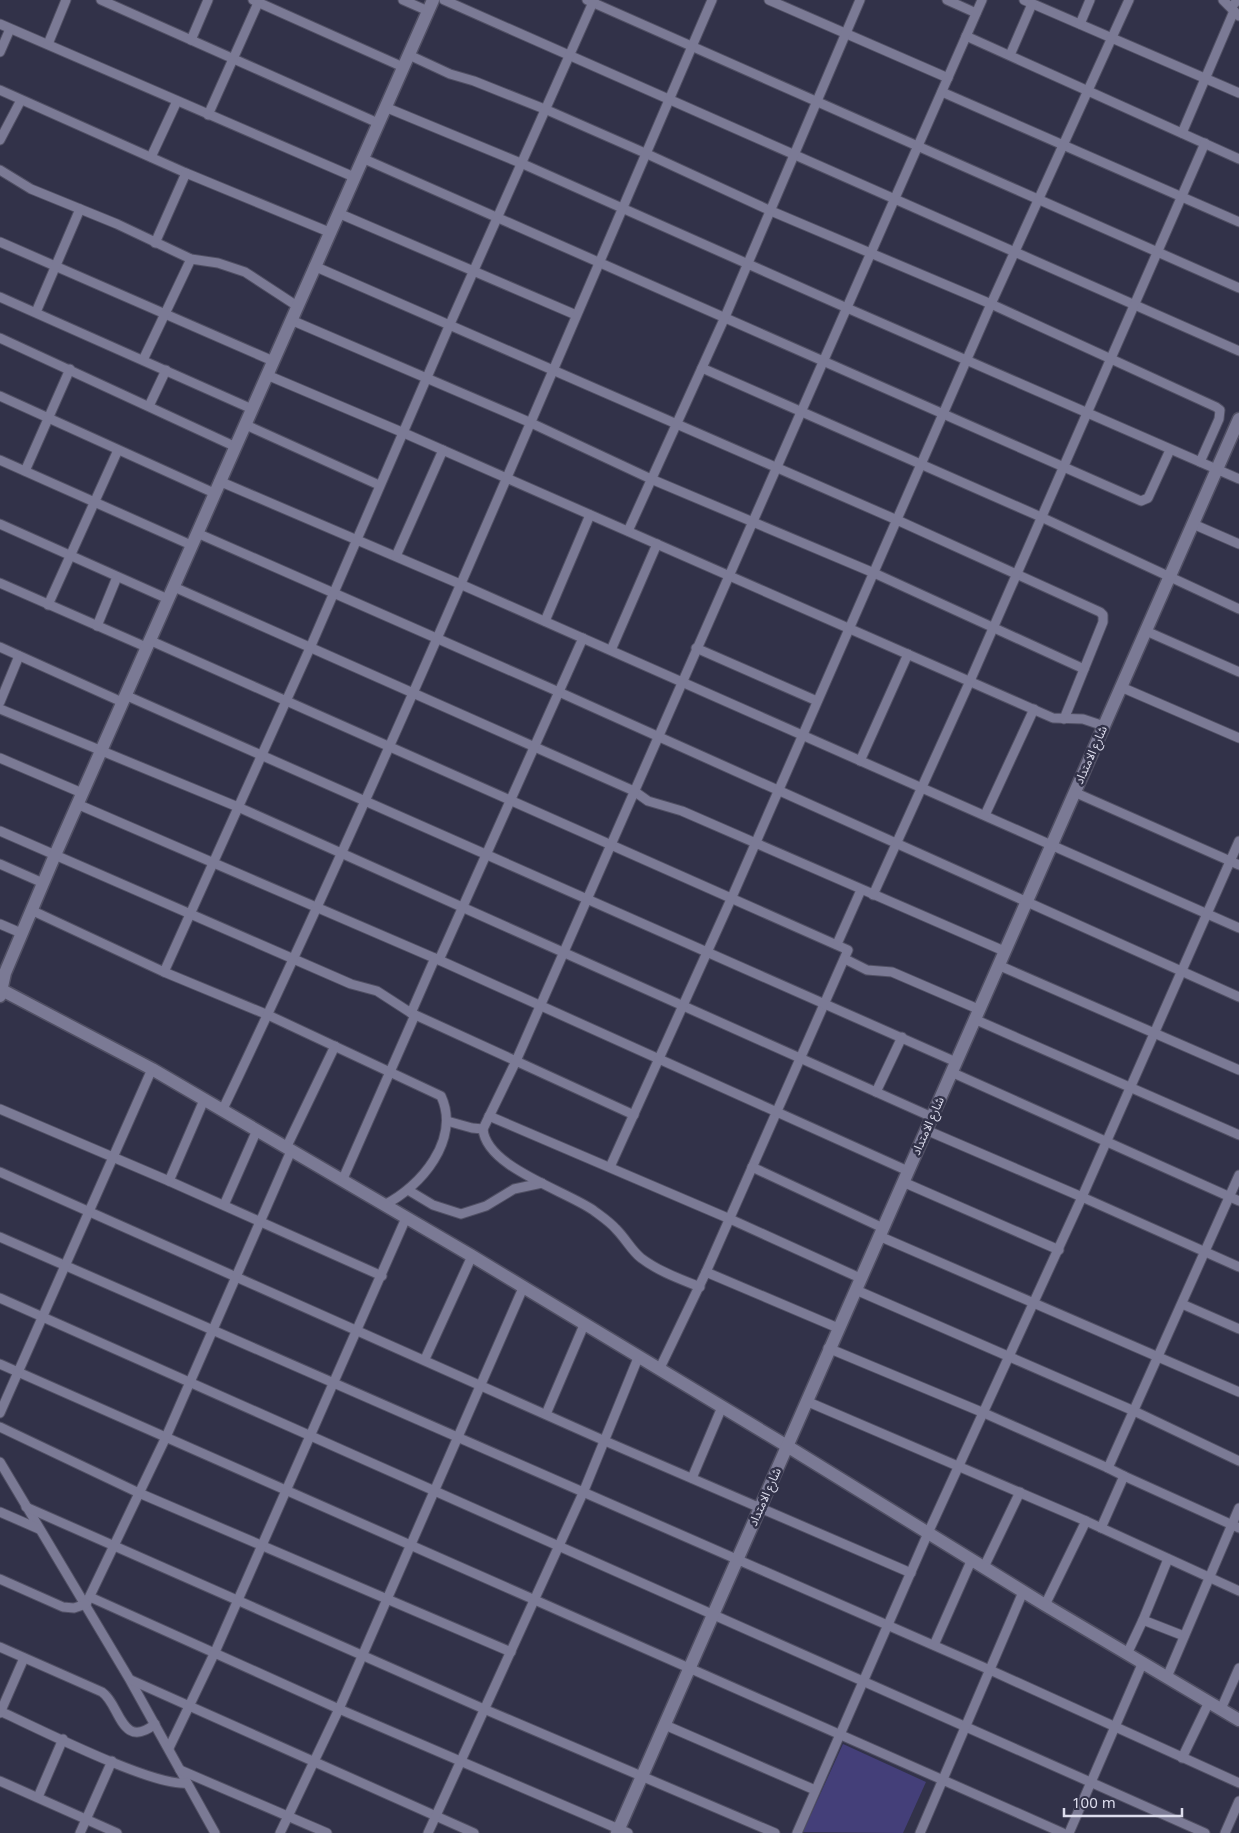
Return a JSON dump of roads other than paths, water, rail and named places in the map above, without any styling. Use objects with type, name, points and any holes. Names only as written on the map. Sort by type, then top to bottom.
[{"type":"street","points":[[48,44],[66,0]]},
{"type":"street","points":[[101,0],[378,123]]},
{"type":"street","points":[[191,40],[208,0]]},
{"type":"street","points":[[403,0],[430,6],[314,266],[246,425],[219,480],[168,600],[147,644],[21,933],[2,986],[152,1069],[472,1256],[638,1358],[788,1446],[1045,1606],[1239,1720]]},
{"type":"street","points":[[444,0],[1239,351]]},
{"type":"street","points":[[222,1111],[294,960],[365,801],[712,0]]},
{"type":"street","points":[[769,0],[948,78]]},
{"type":"street","points":[[628,531],[725,318],[818,103],[860,0]]},
{"type":"street","points":[[947,0],[976,13]]},
{"type":"street","points":[[700,1287],[642,1260],[616,1229],[595,1212],[498,1156],[483,1138],[483,1129],[516,1060],[982,0]]},
{"type":"street","points":[[1024,0],[1239,93]]},
{"type":"street","points":[[1080,24],[1090,0]]},
{"type":"street","points":[[610,1167],[732,897],[991,304],[1129,0]]},
{"type":"street","points":[[1223,0],[1235,11]]},
{"type":"street","points":[[1182,133],[1235,11],[1238,0]]},
{"type":"street","points":[[208,114],[234,59],[255,1],[403,67]]},
{"type":"street","points":[[164,972],[334,594],[450,324],[571,56],[592,1],[818,103],[1239,288]]},
{"type":"street","points":[[1010,56],[1032,4]]},
{"type":"street","points":[[0,24],[354,177]]},
{"type":"street","points":[[0,52],[10,29]]},
{"type":"street","points":[[966,36],[1239,159]]},
{"type":"street","points":[[409,55],[450,74],[474,81],[547,110],[771,211],[991,304],[1220,410],[1219,419],[1200,462]]},
{"type":"street","points":[[0,90],[186,173],[329,232]]},
{"type":"street","points":[[942,92],[1239,222]]},
{"type":"street","points":[[0,140],[21,100]]},
{"type":"street","points":[[150,157],[177,101]]},
{"type":"street","points":[[385,107],[622,207],[847,308],[1239,479]]},
{"type":"street","points":[[873,894],[970,681],[1205,143]]},
{"type":"street","points":[[362,158],[1145,501],[1170,450]]},
{"type":"street","points":[[0,170],[32,188],[191,259],[218,263],[245,272],[297,306]]},
{"type":"street","points":[[155,243],[186,173]]},
{"type":"street","points":[[36,312],[80,209]]},
{"type":"street","points":[[338,212],[576,315]]},
{"type":"street","points":[[0,242],[273,362]]},
{"type":"street","points":[[143,360],[191,259]]},
{"type":"street","points":[[314,266],[553,368],[897,520],[1016,573],[1103,615],[1103,622],[1064,719]]},
{"type":"street","points":[[1,299],[36,312],[252,409]]},
{"type":"street","points":[[291,320],[529,422],[652,479],[874,573],[1084,670]]},
{"type":"street","points":[[0,338],[236,447]]},
{"type":"street","points":[[702,368],[1041,517],[1239,609]]},
{"type":"street","points":[[24,471],[70,369]]},
{"type":"street","points":[[149,406],[166,370]]},
{"type":"street","points":[[267,375],[590,514],[1053,718],[1083,719],[1104,726]]},
{"type":"street","points":[[0,396],[214,493]]},
{"type":"street","name":"شارع الامتداد","points":[[621,1832],[641,1777],[788,1446],[828,1348],[932,1118],[1025,902],[1122,687],[1239,419]]},
{"type":"street","points":[[246,425],[380,485]]},
{"type":"street","points":[[48,605],[118,450]]},
{"type":"street","points":[[396,556],[443,450]]},
{"type":"street","points":[[0,460],[191,545]]},
{"type":"street","points":[[219,480],[545,621],[1239,928]]},
{"type":"street","points":[[545,621],[590,514]]},
{"type":"street","points":[[0,524],[168,600]]},
{"type":"street","points":[[1193,524],[1239,544]]},
{"type":"street","points":[[197,533],[658,736],[1239,997]]},
{"type":"street","points":[[611,650],[657,544]]},
{"type":"street","points":[[97,626],[117,577]]},
{"type":"street","points":[[0,583],[97,626],[147,644],[388,745],[848,950],[700,1287],[660,1370]]},
{"type":"street","points":[[174,586],[310,648],[634,790],[656,805],[682,811],[1004,951]]},
{"type":"street","points":[[1146,631],[1239,672]]},
{"type":"street","points":[[342,1181],[437,959],[463,908],[512,801],[583,638]]},
{"type":"street","points":[[0,647],[261,755],[902,1037],[954,1067],[1106,1142],[1239,1201]]},
{"type":"street","points":[[696,648],[817,701]]},
{"type":"street","points":[[860,760],[908,654]]},
{"type":"street","points":[[0,702],[19,656]]},
{"type":"street","points":[[1122,687],[1239,738]]},
{"type":"street","points":[[0,709],[100,752],[238,807],[932,1118]]},
{"type":"street","points":[[985,816],[1034,709]]},
{"type":"street","points":[[0,758],[212,862],[318,906],[777,1112],[1059,1250]]},
{"type":"street","points":[[1074,792],[1235,863]]},
{"type":"street","points":[[0,831],[294,960],[351,984],[377,991],[413,1014],[634,1115]]},
{"type":"street","points":[[797,1833],[928,1533],[1059,1250],[1129,1087],[1208,914],[1235,863],[1239,842]]},
{"type":"street","points":[[0,864],[43,883]]},
{"type":"street","points":[[837,944],[862,890]]},
{"type":"street","points":[[31,910],[164,972],[268,1015],[441,1096],[446,1106],[447,1121],[440,1148],[427,1169],[408,1190],[384,1205]]},
{"type":"street","points":[[0,924],[21,933]]},
{"type":"street","points":[[845,959],[867,970],[892,972],[1129,1087],[1239,1135]]},
{"type":"street","points":[[998,965],[1239,1070]]},
{"type":"street","points":[[876,1092],[902,1037]]},
{"type":"street","points":[[0,1579],[63,1607],[74,1608],[88,1600],[166,1437],[261,1222],[289,1150],[335,1046]]},
{"type":"street","points":[[0,1414],[152,1069]]},
{"type":"street","points":[[169,1181],[204,1100]]},
{"type":"street","points":[[0,1109],[224,1205],[382,1276]]},
{"type":"street","points":[[489,1116],[730,1219],[858,1284],[1010,1357],[1134,1411],[1239,1460]]},
{"type":"street","points":[[447,1121],[483,1129]]},
{"type":"street","points":[[224,1205],[257,1130]]},
{"type":"street","points":[[926,1130],[1239,1267]]},
{"type":"street","points":[[752,1167],[881,1232],[1035,1303],[1239,1392]]},
{"type":"street","points":[[0,1172],[426,1359],[605,1441],[911,1573]]},
{"type":"street","points":[[1108,1468],[1239,1175]]},
{"type":"street","points":[[408,1190],[433,1205],[461,1214],[486,1206],[514,1189],[542,1183]]},
{"type":"street","points":[[169,1748],[215,1652],[406,1218]]},
{"type":"street","points":[[0,1237],[334,1382],[737,1561],[990,1670],[1239,1783]]},
{"type":"street","points":[[426,1359],[472,1256]]},
{"type":"street","points":[[706,1272],[838,1328]]},
{"type":"street","points":[[280,1833],[340,1710],[523,1288]]},
{"type":"street","points":[[0,1298],[1206,1833]]},
{"type":"street","points":[[1182,1304],[1239,1329]]},
{"type":"street","points":[[546,1414],[584,1325]]},
{"type":"street","points":[[828,1348],[984,1413],[1235,1526]]},
{"type":"street","points":[[428,1833],[583,1493],[638,1358]]},
{"type":"street","points":[[0,1364],[1063,1833]]},
{"type":"street","points":[[806,1401],[1020,1492],[1239,1591]]},
{"type":"street","points":[[692,1478],[722,1407]]},
{"type":"street","points":[[0,1427],[139,1492],[510,1652]]},
{"type":"street","points":[[0,1462],[38,1529],[88,1600],[215,1833]]},
{"type":"street","points":[[1101,1528],[1124,1476]]},
{"type":"street","points":[[984,1567],[1020,1492]]},
{"type":"street","points":[[26,1507],[484,1709],[775,1833]]},
{"type":"street","points":[[1167,1677],[1209,1578],[1235,1526],[1239,1508]]},
{"type":"street","points":[[0,1512],[38,1529]]},
{"type":"street","points":[[1045,1606],[1086,1521]]},
{"type":"street","points":[[934,1646],[972,1559]]},
{"type":"street","points":[[1127,1654],[1168,1559]]},
{"type":"street","points":[[920,1833],[1023,1592]]},
{"type":"street","points":[[88,1600],[215,1652],[340,1710],[621,1832]]},
{"type":"street","points":[[1143,1620],[1184,1636]]},
{"type":"street","points":[[0,1647],[102,1692],[108,1696],[119,1720],[134,1731],[142,1732],[155,1724]]},
{"type":"street","points":[[24,1658],[0,1712],[165,1782],[187,1783]]},
{"type":"street","points":[[1069,1833],[1093,1782],[1114,1727],[1143,1662]]},
{"type":"street","points":[[1221,1709],[1239,1668]]},
{"type":"street","points":[[130,1680],[474,1833]]},
{"type":"street","points":[[1182,1758],[1209,1702]]},
{"type":"street","points":[[665,1725],[815,1790]]},
{"type":"street","points":[[38,1797],[63,1739]]},
{"type":"street","points":[[80,1833],[112,1761]]},
{"type":"street","points":[[180,1770],[327,1833]]},
{"type":"street","points":[[0,1781],[117,1833]]},
{"type":"street","points":[[1225,1833],[1239,1800]]}]
